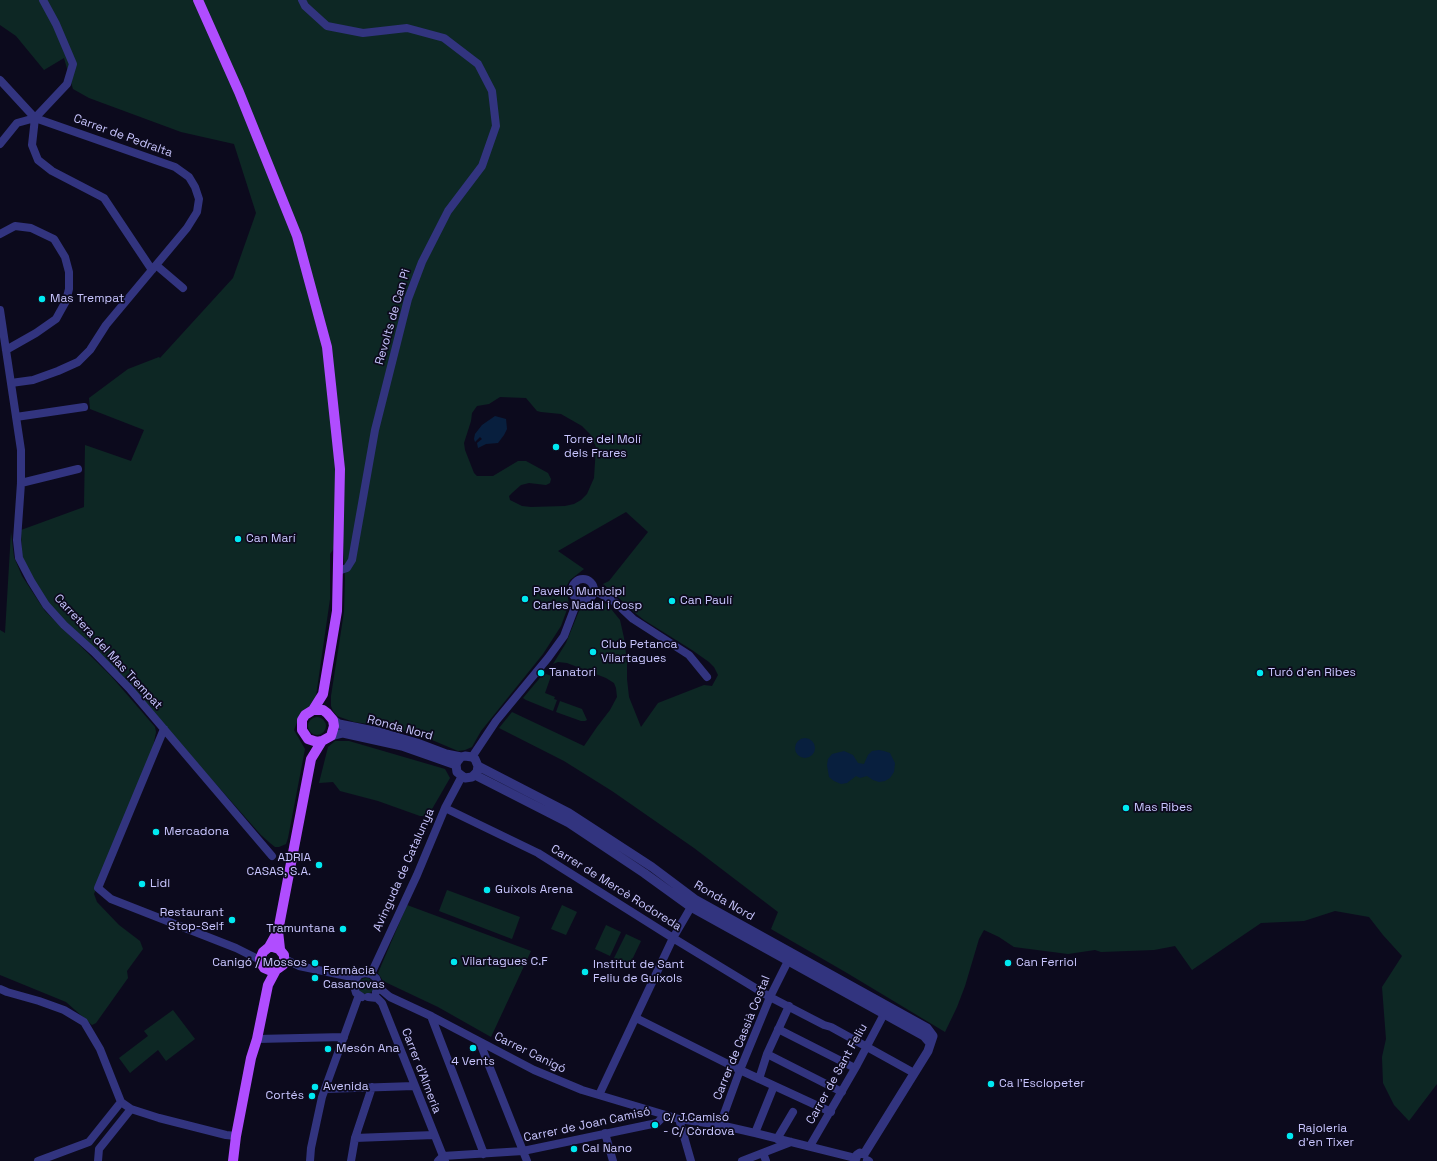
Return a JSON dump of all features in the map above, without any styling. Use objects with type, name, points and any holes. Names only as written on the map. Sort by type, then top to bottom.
[{"type":"main road","points":[[198,0],[239,92],[297,236],[327,347],[340,469],[337,611],[323,694],[313,710],[309,712],[302,720],[302,730],[308,739],[311,759],[258,1039],[256,1059],[238,1161]]},
{"type":"main road","points":[[311,759],[333,731],[323,694]]},
{"type":"main road","points":[[313,710],[318,709],[330,717]]},
{"type":"main road","points":[[308,739],[317,742],[326,738]]},
{"type":"main road","points":[[234,1161],[236,1136],[251,1058],[258,1039]]},
{"type":"street","points":[[0,144],[18,123],[35,118],[67,84],[73,64],[56,24],[43,0]]},
{"type":"street","name":"Revolts de Can Pi","points":[[302,0],[305,6],[327,26],[363,33],[407,28],[444,38],[478,64],[492,91],[496,126],[482,166],[448,211],[422,262],[408,299],[375,430],[352,560],[347,568],[338,571]]},
{"type":"street","name":"Carrer de Pedralta","points":[[0,80],[35,118],[175,167],[189,177],[200,199],[197,212],[187,228],[106,326],[90,350],[78,362],[33,380],[10,383]]},
{"type":"street","points":[[35,118],[32,145],[38,160],[52,171],[104,198],[154,267],[183,288]]},
{"type":"street","points":[[0,234],[15,226],[31,228],[54,239],[65,257],[69,289],[66,301],[56,319],[36,333],[6,350]]},
{"type":"street","name":"Carretera del Mas Trempat","points":[[0,310],[21,450],[21,484],[17,540],[19,558],[46,605],[64,625],[94,652],[129,688],[272,856]]},
{"type":"street","points":[[16,417],[84,407]]},
{"type":"street","points":[[21,484],[78,469]]},
{"type":"street","points":[[585,579],[590,581],[594,590],[590,598],[586,600],[578,599],[572,589],[575,583],[579,580],[585,579]]},
{"type":"street","points":[[594,590],[615,602],[633,619],[689,655],[707,677]]},
{"type":"street","points":[[472,757],[496,721],[545,662],[564,636],[578,599]]},
{"type":"street","name":"Ronda Nord","points":[[330,717],[338,724],[379,732],[417,743],[446,754],[461,757],[472,757],[475,759],[476,770]]},
{"type":"street","points":[[164,729],[98,888],[110,899],[236,948],[273,959],[291,967],[299,966],[347,976],[365,973],[371,974]]},
{"type":"street","name":"Ronda Nord","points":[[326,738],[343,732],[402,746],[456,765]]},
{"type":"street","points":[[461,757],[456,765],[457,772],[468,778],[476,770]]},
{"type":"street","name":"Ronda Nord","points":[[476,770],[569,823],[644,873],[690,907],[931,1040]]},
{"type":"street","name":"Ronda Nord","points":[[476,770],[569,813],[652,867],[696,900],[888,1005],[927,1028],[931,1040]]},
{"type":"street","name":"Avinguda de Catalunya","points":[[371,974],[417,875],[445,808],[462,776]]},
{"type":"street","name":"Carrer de Mercè Rodoreda","points":[[445,808],[538,853],[770,997],[867,1046],[914,1073]]},
{"type":"street","points":[[600,1095],[673,938],[690,907]]},
{"type":"street","name":"Carrer de Cassià Costal","points":[[720,1125],[740,1070],[770,997],[788,961]]},
{"type":"street","name":"Carrer Canigó","points":[[371,974],[376,978],[378,987],[390,997],[431,1016],[534,1070],[582,1090],[665,1115]]},
{"type":"street","points":[[310,1161],[311,1148],[322,1097],[359,995],[354,989],[354,982],[359,975]]},
{"type":"street","points":[[347,976],[354,982]]},
{"type":"street","points":[[371,996],[377,991],[378,987]]},
{"type":"street","points":[[0,989],[64,1010],[84,1022],[100,1049],[121,1102],[131,1109],[174,1122],[226,1135],[236,1136]]},
{"type":"street","name":"Carrer Canigó","points":[[359,995],[362,997],[390,997]]},
{"type":"street","name":"Carrer d'Almeria","points":[[371,996],[382,1003],[442,1159]]},
{"type":"street","points":[[759,1079],[767,1054],[789,1006]]},
{"type":"street","name":"Carrer de Sant Feliu","points":[[810,1146],[831,1112],[884,1014]]},
{"type":"street","points":[[431,1016],[484,1154]]},
{"type":"street","points":[[636,1018],[740,1070],[831,1112]]},
{"type":"street","points":[[778,1029],[855,1068]]},
{"type":"street","points":[[258,1039],[344,1037]]},
{"type":"street","points":[[863,1159],[873,1140],[928,1051],[931,1040]]},
{"type":"street","points":[[480,1042],[527,1161]]},
{"type":"street","points":[[767,1054],[842,1092]]},
{"type":"street","points":[[325,1089],[414,1086]]},
{"type":"street","points":[[755,1133],[774,1086]]},
{"type":"street","points":[[351,1161],[355,1138],[372,1087]]},
{"type":"street","points":[[38,1161],[89,1142],[121,1102]]},
{"type":"street","points":[[98,1161],[99,1149],[131,1109]]},
{"type":"street","points":[[777,1139],[793,1112]]},
{"type":"street","name":"Carrer de Joan Camisó","points":[[442,1159],[523,1151],[657,1123],[665,1115],[679,1119],[720,1125],[863,1159]]},
{"type":"street","points":[[679,1119],[691,1161]]},
{"type":"street","points":[[605,1134],[613,1161]]},
{"type":"street","points":[[355,1138],[434,1135]]},
{"type":"street","points":[[89,1142],[99,1149]]},
{"type":"street","points":[[742,1161],[764,1157],[792,1142]]},
{"type":"green space","points":[[0,0],[1437,0],[1437,1084],[1409,1121],[1394,1105],[1383,1083],[1382,1057],[1386,1039],[1382,987],[1402,956],[1369,917],[1335,911],[1304,921],[1261,923],[1192,970],[1175,946],[1154,950],[1101,952],[1095,950],[1068,954],[1014,947],[999,937],[984,930],[979,939],[957,1007],[945,1032],[771,929],[778,912],[694,848],[612,791],[564,761],[499,728],[512,712],[584,746],[610,710],[617,697],[616,688],[614,683],[606,678],[567,663],[558,662],[553,664],[566,643],[579,611],[600,601],[607,604],[620,620],[627,662],[629,697],[641,727],[658,703],[704,685],[712,686],[718,675],[714,667],[709,662],[644,620],[603,584],[609,581],[648,532],[626,512],[558,551],[584,569],[570,580],[566,587],[569,604],[561,626],[543,654],[481,731],[472,747],[458,751],[432,740],[395,728],[354,722],[337,716],[333,711],[331,706],[331,696],[344,612],[345,579],[343,536],[330,554],[330,599],[315,703],[301,712],[294,730],[305,749],[288,838],[286,844],[275,847],[261,835],[214,782],[45,601],[22,561],[21,530],[84,507],[85,445],[131,461],[144,430],[90,409],[89,398],[128,369],[159,357],[160,358],[233,278],[256,213],[234,144],[181,132],[89,98],[73,89],[64,58],[44,70],[16,36],[0,25]],"holes":[[[500,397],[526,398],[537,411],[561,414],[582,426],[591,435],[596,447],[594,478],[587,494],[574,504],[565,506],[531,507],[522,506],[510,500],[509,496],[521,485],[529,483],[546,485],[550,483],[551,479],[548,473],[526,461],[518,461],[493,476],[477,476],[474,473],[465,450],[464,443],[472,413],[477,406],[489,404]]]},
{"type":"green space","points":[[11,532],[14,557],[22,576],[45,611],[111,676],[155,727],[156,732],[153,747],[94,894],[97,902],[119,925],[140,941],[143,949],[127,971],[128,978],[96,1023],[92,1025],[66,1002],[0,975],[0,630],[5,633]]},
{"type":"green space","points":[[544,673],[551,676],[545,693],[555,697],[554,699],[557,700],[553,711],[523,698]]},
{"type":"green space","points":[[560,701],[582,709],[587,720],[581,721],[556,712]]},
{"type":"green space","points":[[317,717],[323,720],[326,726],[323,732],[317,735],[311,732],[308,726],[311,720]]},
{"type":"green space","points":[[335,741],[349,741],[445,769],[450,778],[428,816],[420,816],[378,801],[340,791],[333,782],[319,783],[328,747]]},
{"type":"green space","points":[[447,890],[520,917],[512,939],[439,911]]},
{"type":"green space","name":"Vilartagues C.F","points":[[407,905],[531,951],[491,1037],[438,1007],[383,981],[378,973]]},
{"type":"green space","points":[[562,905],[577,912],[566,935],[551,929]]},
{"type":"green space","points":[[606,925],[621,932],[610,956],[595,949]]},
{"type":"green space","points":[[626,934],[641,941],[630,964],[614,958]]},
{"type":"green space","points":[[363,978],[369,978],[374,983],[372,992],[369,994],[363,994],[358,989],[358,983]]},
{"type":"green space","points":[[173,1010],[195,1039],[166,1061],[158,1050],[130,1073],[119,1058],[148,1036],[144,1031]]},
{"type":"water","points":[[495,416],[506,419],[507,429],[504,435],[498,443],[486,444],[478,448],[477,443],[482,439],[480,437],[475,442],[475,434],[482,425]]},
{"type":"water","points":[[805,738],[812,741],[815,748],[812,755],[805,758],[798,755],[795,748],[798,741]]},
{"type":"water","points":[[879,750],[890,753],[895,763],[894,772],[890,778],[885,781],[879,782],[867,776],[860,778],[856,776],[847,783],[841,784],[829,777],[827,765],[828,759],[832,754],[844,751],[853,755],[858,763],[864,764],[868,755],[872,751]]},
{"type":"place","name":"Mas Trempat","points":[[42,299]]},
{"type":"place","name":"Torre del Molí dels Frares","points":[[556,447]]},
{"type":"place","name":"Can Marí","points":[[238,539]]},
{"type":"place","name":"Pavelló Municipl Carles Nadal i Cosp","points":[[525,599]]},
{"type":"place","name":"Can Paulí","points":[[672,601]]},
{"type":"place","name":"Club Petanca Vilartagues","points":[[593,652]]},
{"type":"place","name":"Tanatori","points":[[541,673]]},
{"type":"place","name":"Turó d'en Ribes","points":[[1260,673]]},
{"type":"place","name":"Mas Ribes","points":[[1126,808]]},
{"type":"place","name":"Mercadona","points":[[156,832]]},
{"type":"place","name":"ADRIA CASAS, S.A.","points":[[319,865]]},
{"type":"place","name":"Lidl","points":[[142,884]]},
{"type":"place","name":"Guíxols Arena","points":[[487,890]]},
{"type":"place","name":"Restaurant Stop-Self","points":[[232,920]]},
{"type":"place","name":"Tramuntana","points":[[343,929]]},
{"type":"place","name":"Vilartagues C.F","points":[[454,962]]},
{"type":"place","name":"Canigó / Mossos","points":[[315,963]]},
{"type":"place","name":"Can Ferriol","points":[[1008,963]]},
{"type":"place","name":"Institut de Sant Feliu de Guíxols","points":[[585,972]]},
{"type":"place","name":"Farmàcia Casanovas","points":[[315,978]]},
{"type":"place","name":"4 Vents","points":[[473,1048]]},
{"type":"place","name":"Mesón Ana","points":[[328,1049]]},
{"type":"place","name":"Ca l'Esclopeter","points":[[991,1084]]},
{"type":"place","name":"Avenida","points":[[315,1087]]},
{"type":"place","name":"Cortés","points":[[312,1096]]},
{"type":"place","name":"C/ J.Camisó - C/ Còrdova","points":[[655,1125]]},
{"type":"place","name":"Rajoleria d'en Tixer","points":[[1290,1136]]},
{"type":"place","name":"Cal Nano","points":[[574,1149]]}]
